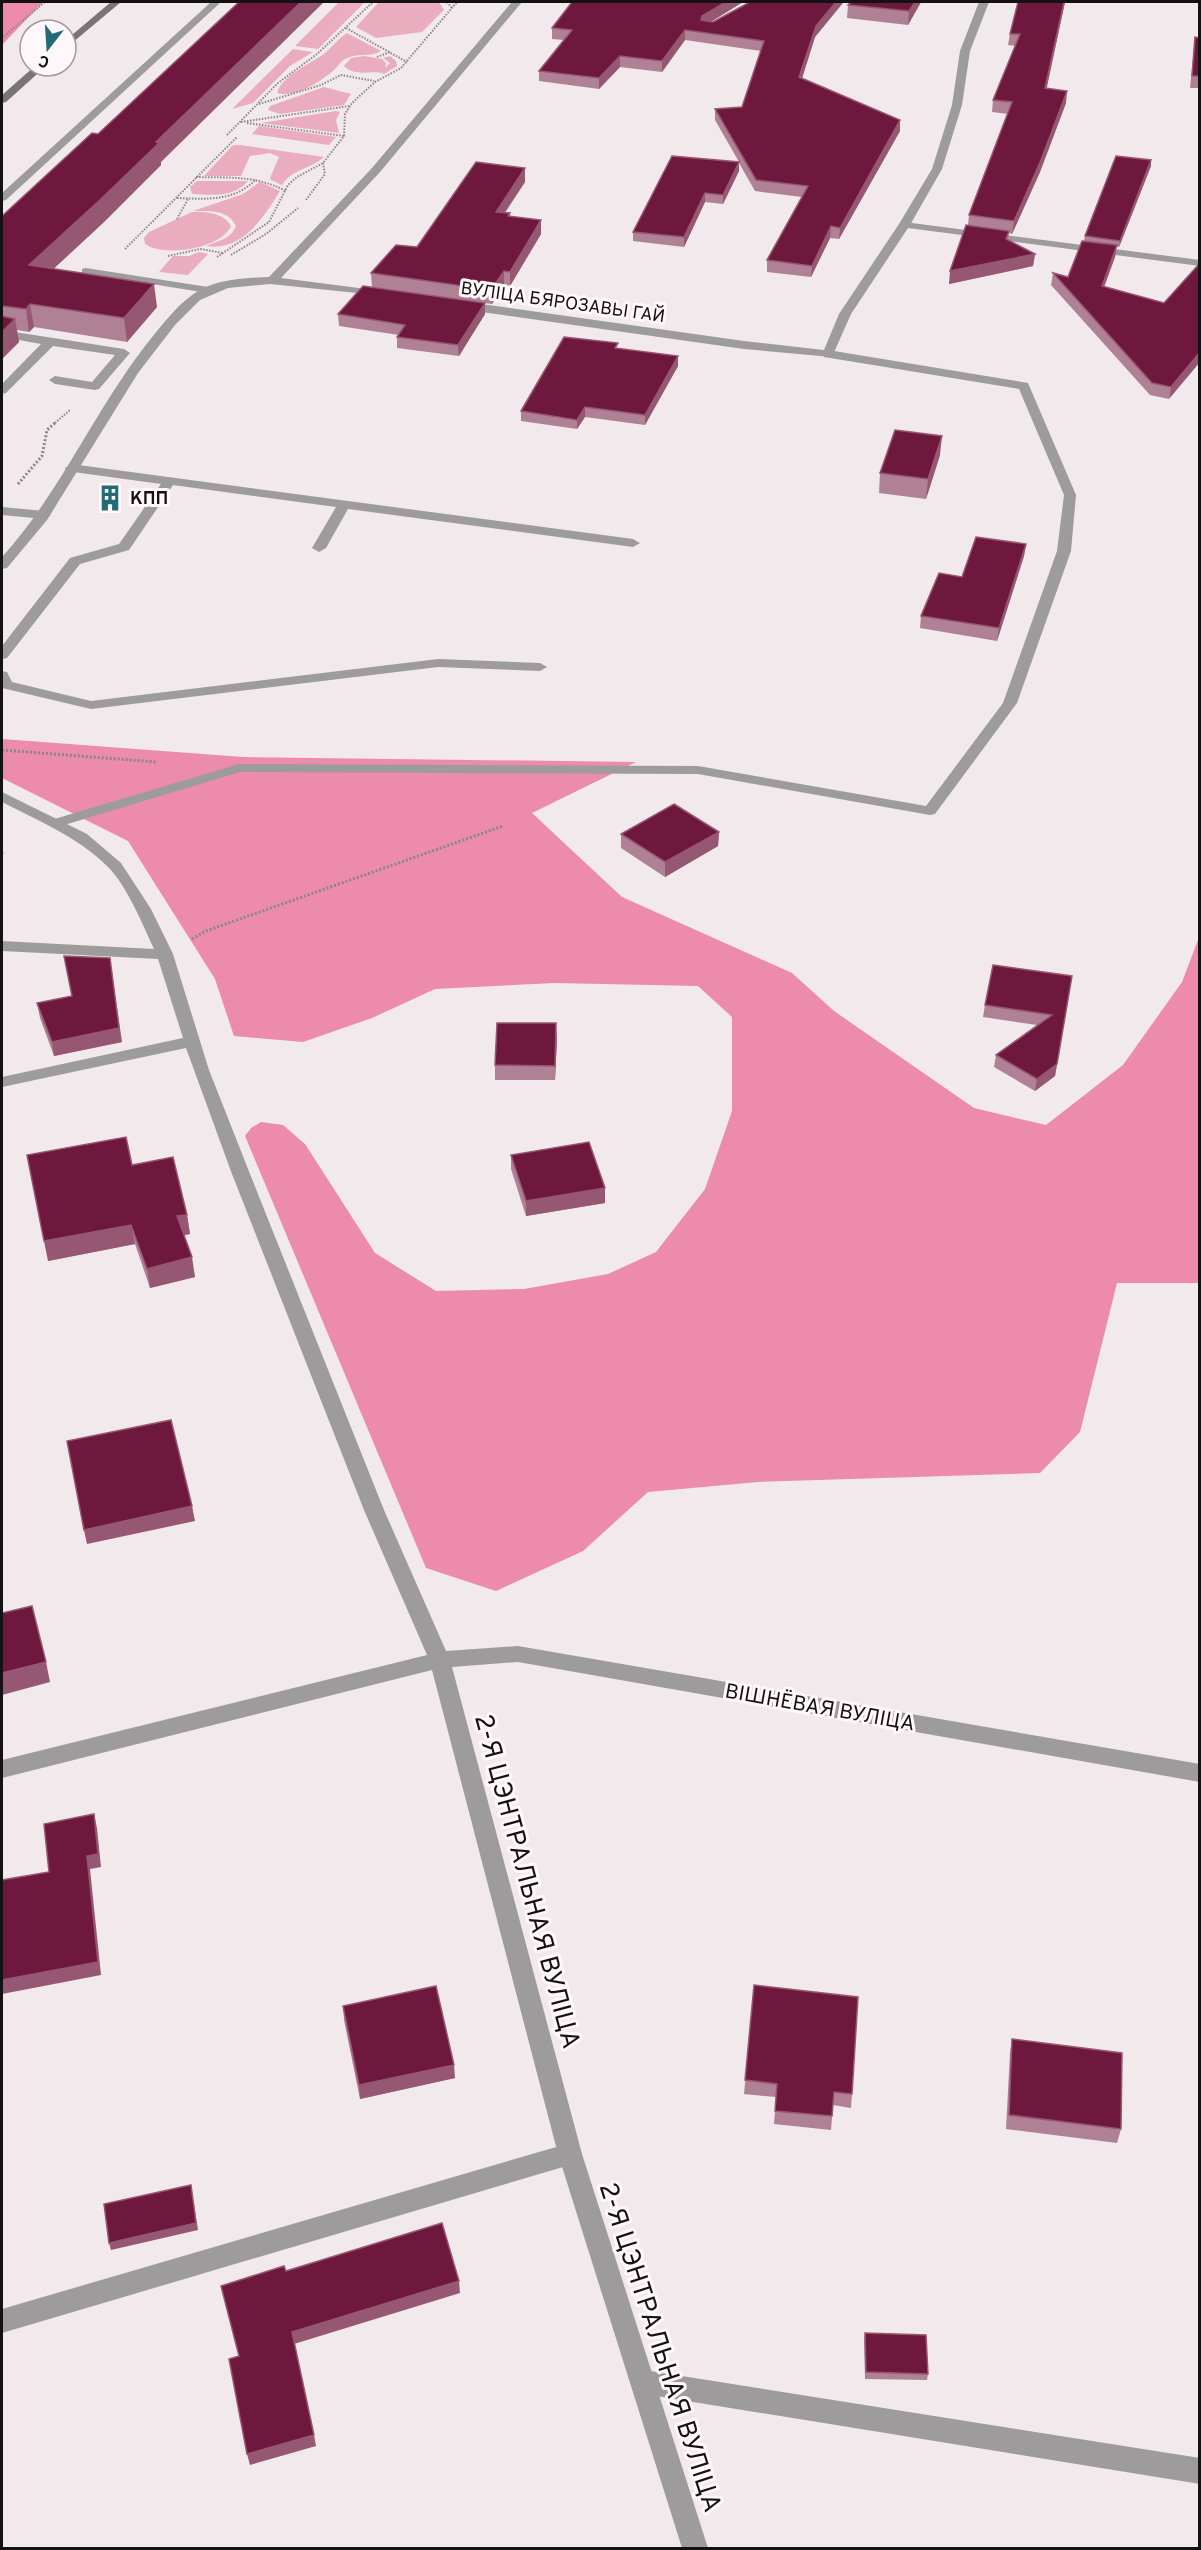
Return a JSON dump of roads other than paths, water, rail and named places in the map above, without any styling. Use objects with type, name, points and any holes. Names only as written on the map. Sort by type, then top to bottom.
[{"type":"main road","points":[[78,35],[116,2]]},
{"type":"main road","points":[[2,100],[27,78]]},
{"type":"street","points":[[2,198],[216,2]]},
{"type":"street","points":[[273,279],[376,170],[517,2]]},
{"type":"street","points":[[828,354],[845,314],[904,225],[937,169],[957,105],[965,51],[984,2]]},
{"type":"street","points":[[904,225],[1200,263]]},
{"type":"street","points":[[86,271],[208,290]]},
{"type":"street","points":[[2,566],[44,515],[71,468],[147,350],[192,301],[208,290],[230,284],[273,279],[391,296]]},
{"type":"street","name":"ВУЛІЦА БЯРОЗАВЫ ГАЙ","points":[[56,823],[239,768],[698,770],[930,811],[1010,703],[1064,551],[1070,495],[1024,386],[828,354],[744,345],[450,304]]},
{"type":"street","points":[[2,334],[124,353],[95,386],[55,380]]},
{"type":"street","points":[[2,390],[50,342]]},
{"type":"street","points":[[71,468],[168,483],[633,543]]},
{"type":"street","points":[[2,655],[75,561],[124,547],[168,483]]},
{"type":"street","points":[[319,548],[344,504]]},
{"type":"street","points":[[2,511],[44,515]]},
{"type":"street","points":[[2,675],[6,686],[91,705],[438,663],[540,667]]},
{"type":"street","name":"2-Я ЦЭНТРАЛЬНАЯ ВУЛІЦА","points":[[2,796],[82,837],[116,866],[143,909],[165,954],[192,1041],[374,1510],[441,1660],[570,2154],[695,2548]]},
{"type":"street","points":[[2,946],[165,954]]},
{"type":"street","points":[[2,1082],[192,1041]]},
{"type":"street","name":"ВІШНЁВАЯ ВУЛІЦА","points":[[441,1660],[518,1654],[1200,1773]]},
{"type":"street","points":[[2,1769],[441,1660]]},
{"type":"street","points":[[2,2321],[570,2154]]},
{"type":"street","points":[[644,2382],[1200,2471]]},
{"type":"place","name":"КПП","points":[[110,498]]}]
